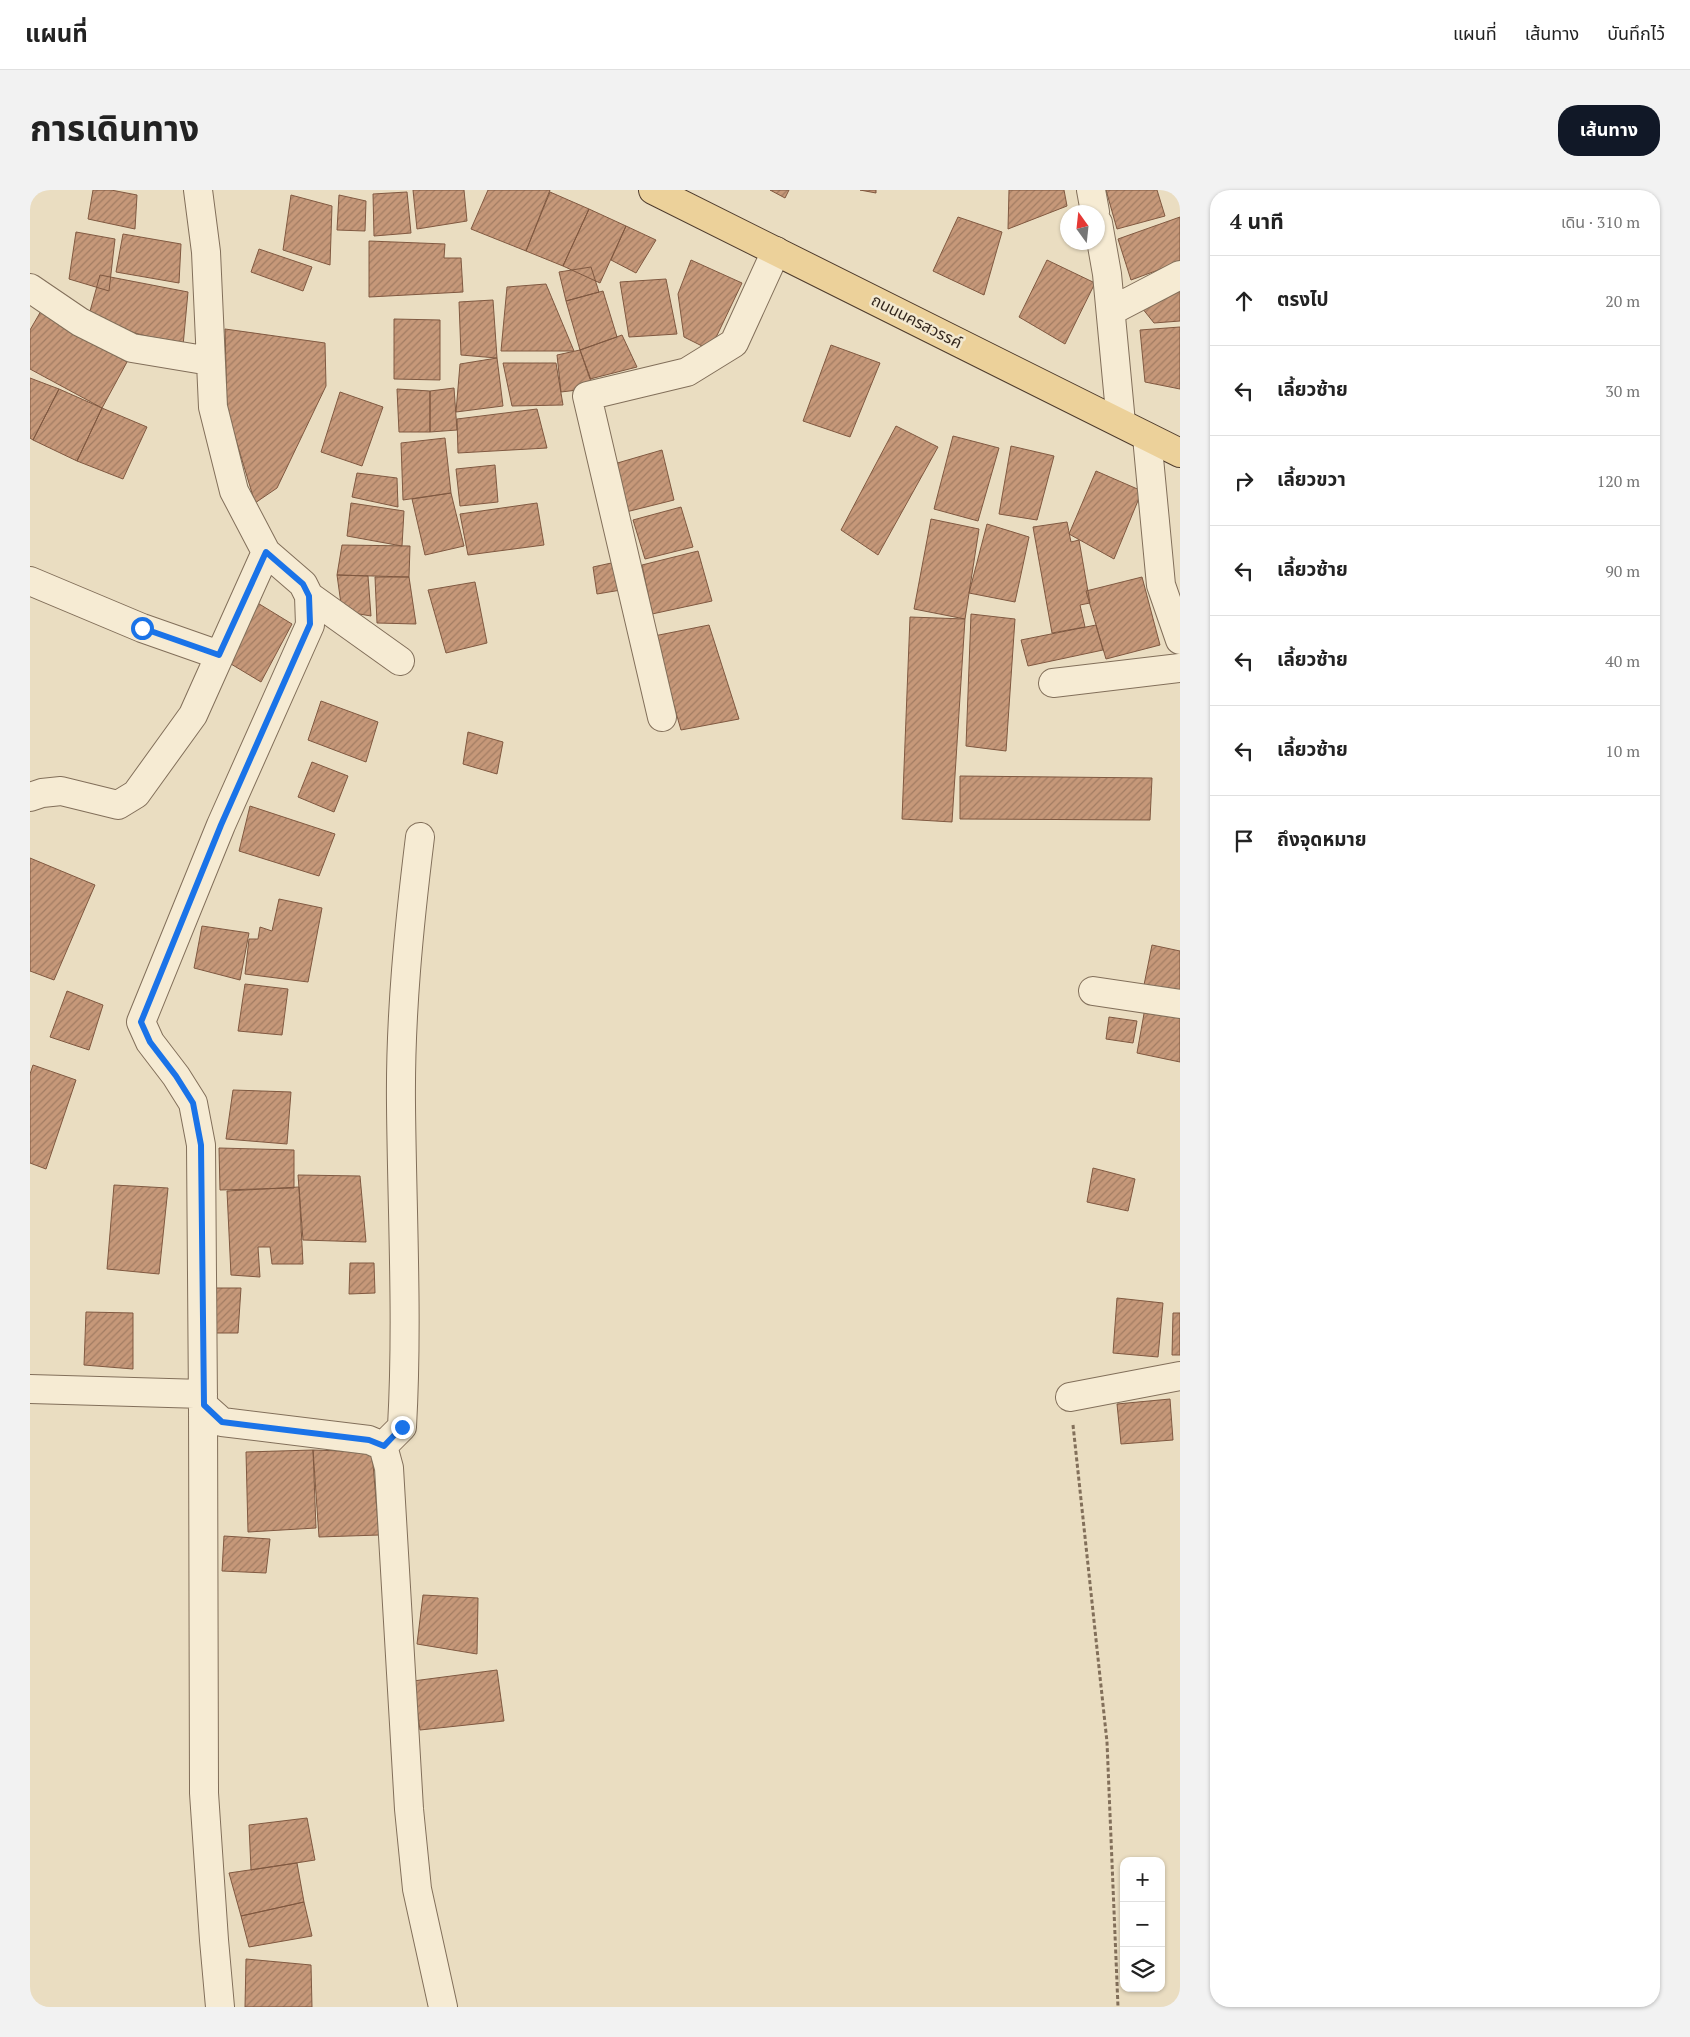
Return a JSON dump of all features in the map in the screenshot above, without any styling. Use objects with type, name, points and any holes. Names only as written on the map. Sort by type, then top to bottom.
[{"type":"main road","name":"ถนนนครสวรรค์","points":[[653,190],[1180,453]]},
{"type":"street","points":[[198,190],[206,252],[213,407],[234,491],[266,552],[303,584],[309,596],[310,624],[221,825],[141,1022],[150,1042],[176,1076],[193,1103],[201,1145],[204,1793],[220,2007]]},
{"type":"street","points":[[1091,190],[1094,205]]},
{"type":"street","points":[[1103,250],[1107,274],[1121,423]]},
{"type":"street","points":[[662,717],[587,396],[687,372],[734,343],[776,251]]},
{"type":"street","points":[[1110,311],[1180,275]]},
{"type":"street","points":[[30,288],[80,322],[132,348],[210,361]]},
{"type":"street","points":[[1147,437],[1162,585],[1180,640]]},
{"type":"street","points":[[30,798],[61,791],[118,805],[132,798],[193,714],[266,552]]},
{"type":"street","points":[[30,581],[142,628],[219,655]]},
{"type":"street","points":[[309,596],[400,661]]},
{"type":"street","points":[[1053,683],[1180,668]]},
{"type":"street","points":[[384,1446],[402,1427],[405,1267],[401,1103],[406,949],[420,837]]},
{"type":"street","points":[[1093,991],[1180,1004]]},
{"type":"street","points":[[1070,1397],[1180,1376]]},
{"type":"street","points":[[30,1389],[203,1399],[222,1422],[369,1440],[384,1446]]},
{"type":"street","points":[[384,1446],[389,1468],[410,1810],[417,1889],[443,2007]]},
{"type":"path","points":[[1070,1397],[1107,1742],[1118,2007]]},
{"type":"building","points":[[93,190],[111,190],[137,195],[135,229],[88,219]]},
{"type":"building","points":[[413,190],[464,190],[467,221],[417,229]]},
{"type":"building","points":[[488,190],[550,190],[526,251],[471,229]]},
{"type":"building","points":[[770,190],[789,190],[785,198]]},
{"type":"building","points":[[860,190],[876,190],[876,193]]},
{"type":"building","points":[[1009,190],[1064,190],[1067,205],[1060,205],[1060,209],[1008,229]]},
{"type":"building","points":[[1106,190],[1157,190],[1165,216],[1117,229]]},
{"type":"building","points":[[407,192],[411,233],[374,236],[373,194]]},
{"type":"building","points":[[550,192],[589,209],[563,266],[526,251]]},
{"type":"building","points":[[291,195],[332,206],[330,265],[283,250]]},
{"type":"building","points":[[339,195],[366,201],[365,231],[337,230]]},
{"type":"building","points":[[589,209],[626,226],[600,283],[563,266]]},
{"type":"building","points":[[958,217],[1002,232],[984,295],[933,271]]},
{"type":"building","points":[[1180,217],[1180,262],[1131,280],[1118,239]]},
{"type":"building","points":[[626,226],[656,240],[636,273],[611,260]]},
{"type":"building","points":[[76,232],[115,239],[109,291],[69,279]]},
{"type":"building","points":[[123,234],[181,244],[179,283],[116,272]]},
{"type":"building","points":[[369,241],[445,244],[444,258],[461,258],[463,292],[369,297]]},
{"type":"building","points":[[259,249],[312,267],[303,291],[251,272]]},
{"type":"building","points":[[691,260],[742,283],[710,350],[684,337],[678,294]]},
{"type":"building","points":[[1047,260],[1095,283],[1065,344],[1019,317]]},
{"type":"building","points":[[591,267],[599,292],[566,301],[559,272]]},
{"type":"building","points":[[100,275],[188,292],[183,346],[135,333],[89,315]]},
{"type":"building","points":[[666,279],[677,334],[629,337],[620,282]]},
{"type":"building","points":[[546,284],[574,351],[501,351],[507,287]]},
{"type":"building","points":[[1180,288],[1180,321],[1154,323],[1142,308]]},
{"type":"building","points":[[603,291],[617,337],[580,350],[566,301]]},
{"type":"building","points":[[493,300],[497,358],[461,355],[459,302]]},
{"type":"building","points":[[41,311],[127,362],[102,408],[30,369],[30,330]]},
{"type":"building","points":[[394,319],[440,320],[440,380],[394,379]]},
{"type":"building","points":[[1180,327],[1180,389],[1145,382],[1140,330]]},
{"type":"building","points":[[225,329],[325,343],[326,386],[277,488],[255,503],[227,410]]},
{"type":"building","points":[[622,335],[637,367],[590,379],[580,350]]},
{"type":"building","points":[[831,345],[880,363],[850,437],[803,421]]},
{"type":"building","points":[[580,350],[594,388],[561,392],[557,355]]},
{"type":"building","points":[[497,358],[503,406],[456,412],[460,364]]},
{"type":"building","points":[[503,363],[556,363],[563,405],[512,406]]},
{"type":"building","points":[[30,378],[59,389],[33,440],[30,438]]},
{"type":"building","points":[[454,388],[457,430],[430,432],[430,391]]},
{"type":"building","points":[[59,389],[102,408],[77,461],[33,440]]},
{"type":"building","points":[[397,389],[430,391],[430,432],[399,432]]},
{"type":"building","points":[[340,392],[383,407],[362,466],[321,452]]},
{"type":"building","points":[[102,408],[147,427],[123,479],[77,461]]},
{"type":"building","points":[[537,409],[547,448],[458,453],[457,419]]},
{"type":"building","points":[[896,426],[938,447],[878,555],[841,530]]},
{"type":"building","points":[[953,436],[999,448],[978,521],[934,509]]},
{"type":"building","points":[[445,438],[451,493],[403,500],[401,443]]},
{"type":"building","points":[[1011,446],[1054,456],[1037,520],[999,514]]},
{"type":"building","points":[[662,450],[674,500],[626,512],[614,464]]},
{"type":"building","points":[[495,465],[498,502],[460,506],[456,469]]},
{"type":"building","points":[[1096,471],[1142,491],[1114,559],[1069,534]]},
{"type":"building","points":[[357,473],[397,478],[398,507],[352,497]]},
{"type":"building","points":[[451,493],[464,546],[425,555],[412,499]]},
{"type":"building","points":[[351,503],[404,511],[402,546],[347,536]]},
{"type":"building","points":[[537,503],[544,545],[468,555],[460,514]]},
{"type":"building","points":[[681,507],[693,547],[645,559],[633,520]]},
{"type":"building","points":[[931,519],[979,529],[965,619],[914,609]]},
{"type":"building","points":[[1067,522],[1071,542],[1079,540],[1090,603],[1080,605],[1085,627],[1052,633],[1033,527]]},
{"type":"building","points":[[987,524],[1029,537],[1015,602],[969,593]]},
{"type":"building","points":[[342,545],[410,546],[409,577],[337,575]]},
{"type":"building","points":[[698,551],[712,601],[652,614],[642,565]]},
{"type":"building","points":[[616,562],[621,590],[597,594],[593,567]]},
{"type":"building","points":[[337,575],[368,576],[371,616],[342,611]]},
{"type":"building","points":[[375,577],[409,577],[416,624],[377,623]]},
{"type":"building","points":[[1142,577],[1160,645],[1106,659],[1086,591]]},
{"type":"building","points":[[475,582],[487,643],[446,653],[428,590]]},
{"type":"building","points":[[256,602],[292,624],[261,682],[226,661]]},
{"type":"building","points":[[971,614],[1015,619],[1006,751],[966,746]]},
{"type":"building","points":[[910,617],[965,619],[952,822],[902,819]]},
{"type":"building","points":[[709,625],[739,719],[681,730],[654,636]]},
{"type":"building","points":[[1096,625],[1103,650],[1028,666],[1021,640]]},
{"type":"building","points":[[321,701],[378,722],[366,762],[308,740]]},
{"type":"building","points":[[468,732],[503,742],[497,774],[463,764]]},
{"type":"building","points":[[312,762],[348,776],[334,812],[298,797]]},
{"type":"building","points":[[960,776],[1152,778],[1150,820],[960,819]]},
{"type":"building","points":[[250,806],[335,834],[319,876],[239,851]]},
{"type":"building","points":[[30,858],[95,885],[54,980],[30,971]]},
{"type":"building","points":[[279,899],[322,908],[308,982],[245,974],[249,939],[258,939],[260,927],[272,931]]},
{"type":"building","points":[[202,926],[249,933],[240,980],[194,968]]},
{"type":"building","points":[[1152,945],[1180,951],[1180,993],[1144,985]]},
{"type":"building","points":[[245,984],[288,989],[282,1035],[238,1031]]},
{"type":"building","points":[[67,991],[103,1005],[89,1050],[50,1037]]},
{"type":"building","points":[[1145,1008],[1180,1014],[1180,1062],[1137,1053]]},
{"type":"building","points":[[1109,1017],[1137,1021],[1133,1043],[1106,1039]]},
{"type":"building","points":[[33,1065],[76,1080],[46,1169],[30,1163],[30,1074]]},
{"type":"building","points":[[233,1090],[291,1092],[287,1144],[226,1139]]},
{"type":"building","points":[[219,1148],[294,1150],[294,1188],[220,1190]]},
{"type":"building","points":[[1093,1168],[1135,1179],[1128,1211],[1087,1202]]},
{"type":"building","points":[[298,1175],[360,1176],[366,1242],[303,1240]]},
{"type":"building","points":[[114,1185],[168,1188],[159,1274],[107,1269]]},
{"type":"building","points":[[299,1187],[303,1264],[272,1264],[270,1247],[258,1247],[260,1277],[231,1275],[227,1191]]},
{"type":"building","points":[[350,1263],[374,1263],[375,1293],[349,1294]]},
{"type":"building","points":[[213,1288],[241,1288],[238,1333],[214,1333]]},
{"type":"building","points":[[1117,1298],[1163,1303],[1158,1357],[1113,1353]]},
{"type":"building","points":[[86,1312],[133,1313],[133,1369],[84,1365]]},
{"type":"building","points":[[1173,1313],[1180,1313],[1180,1355],[1172,1355]]},
{"type":"building","points":[[1170,1399],[1173,1440],[1121,1444],[1117,1404]]},
{"type":"building","points":[[313,1450],[316,1528],[248,1532],[246,1452]]},
{"type":"building","points":[[313,1450],[372,1452],[379,1535],[319,1537]]},
{"type":"building","points":[[224,1536],[270,1539],[266,1573],[222,1571]]},
{"type":"building","points":[[423,1595],[478,1598],[477,1654],[417,1644]]},
{"type":"building","points":[[497,1670],[504,1721],[420,1730],[413,1681]]},
{"type":"building","points":[[307,1818],[315,1860],[251,1870],[249,1825]]},
{"type":"building","points":[[297,1863],[304,1902],[241,1916],[229,1873]]},
{"type":"building","points":[[304,1902],[312,1936],[249,1947],[241,1916]]},
{"type":"building","points":[[246,1959],[311,1965],[312,2007],[245,2007]]},
{"type":"route","points":[[142,628],[219,655],[266,552],[303,584],[309,596],[310,624],[221,825],[141,1022],[150,1042],[176,1076],[193,1103],[201,1145],[204,1405],[222,1422],[369,1440],[384,1446],[402,1427]]}]
